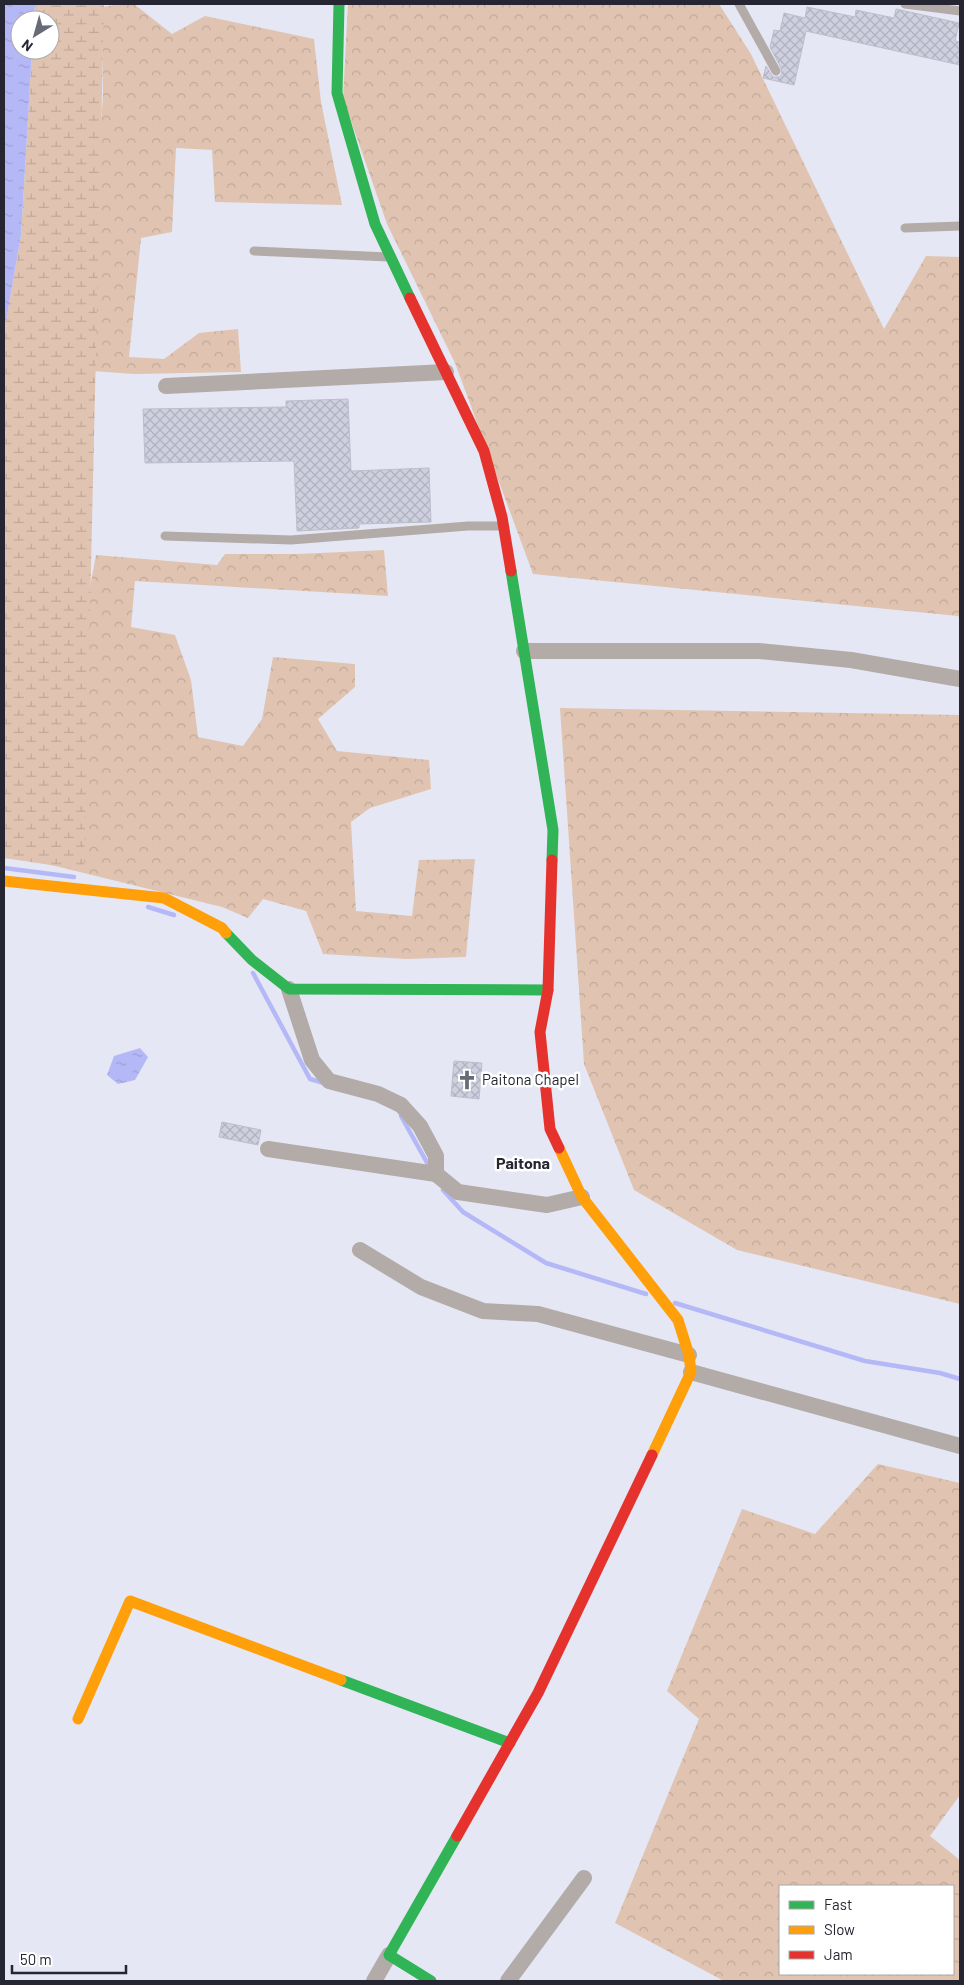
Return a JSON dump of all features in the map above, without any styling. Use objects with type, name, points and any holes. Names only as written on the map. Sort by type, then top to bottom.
[{"type":"street","points":[[339,4],[337,93],[375,224],[484,451],[504,526],[553,830],[548,990],[540,1032],[550,1129],[582,1197],[678,1320],[689,1355],[691,1372],[542,1684],[374,1981]]},
{"type":"street","points":[[166,386],[446,372]]},
{"type":"street","points":[[524,651],[759,651],[851,660],[960,679]]},
{"type":"street","points":[[4,880],[164,898],[222,928],[252,960],[289,989],[312,1060],[329,1081],[378,1094],[401,1105],[420,1126],[436,1156],[436,1174]]},
{"type":"street","points":[[289,989],[548,990]]},
{"type":"street","points":[[268,1149],[436,1174],[458,1192],[547,1205],[582,1197]]},
{"type":"street","points":[[360,1250],[421,1286],[483,1311],[538,1314],[689,1355]]},
{"type":"street","points":[[691,1372],[960,1446]]},
{"type":"street","points":[[78,1719],[130,1601],[510,1743]]},
{"type":"street","points":[[508,1981],[584,1878]]},
{"type":"street","points":[[389,1955],[432,1981]]},
{"type":"lane","points":[[739,4],[776,71]]},
{"type":"lane","points":[[905,4],[960,11]]},
{"type":"lane","points":[[904,228],[960,226]]},
{"type":"lane","points":[[254,251],[391,257]]},
{"type":"lane","points":[[165,536],[291,540],[468,526],[504,526]]},
{"type":"green space","points":[[35,4],[104,4],[84,870],[4,858],[4,333],[21,235],[31,60],[60,60],[60,10],[35,10]]},
{"type":"green space","points":[[134,4],[172,34],[205,16],[314,39],[321,102],[342,205],[215,202],[212,150],[176,148],[172,232],[141,238],[129,357],[164,359],[199,333],[238,329],[241,372],[134,374],[92,371],[89,271],[103,96],[102,7]]},
{"type":"green space","points":[[348,4],[719,4],[751,54],[884,329],[926,256],[960,257],[960,619],[958,616],[533,574],[455,363],[387,224],[343,98]]},
{"type":"green space","points":[[384,550],[388,596],[135,581],[131,627],[175,635],[191,680],[198,737],[243,746],[262,719],[273,657],[355,664],[355,687],[318,719],[337,751],[429,760],[431,789],[370,808],[351,822],[356,911],[412,916],[419,860],[475,859],[466,957],[407,959],[323,954],[306,911],[263,899],[248,918],[222,907],[39,862],[96,555],[217,565],[225,554],[298,554]]},
{"type":"green space","points":[[560,708],[960,715],[960,1304],[737,1250],[634,1190],[584,1064]]},
{"type":"green space","points":[[878,1464],[960,1483],[960,1795],[930,1836],[960,1860],[960,1981],[724,1981],[615,1923],[699,1719],[667,1691],[742,1509],[815,1534]]},
{"type":"water","points":[[4,4],[35,4],[35,10],[10,10],[10,60],[31,60],[21,235],[4,333]]},
{"type":"water","points":[[140,1048],[148,1057],[135,1080],[118,1084],[107,1075],[114,1056]]},
{"type":"building","points":[[807,7],[855,17],[856,10],[894,18],[896,9],[959,23],[955,41],[960,42],[960,65],[806,31],[794,85],[763,78],[766,66],[773,77],[779,77],[782,74],[781,68],[770,47],[774,30],[780,31],[784,13],[805,18]]},
{"type":"building","points":[[348,399],[351,471],[429,468],[431,522],[359,524],[359,528],[297,531],[294,461],[145,463],[143,409],[286,407],[286,401]]},
{"type":"building","name":"Paitona Chapel","points":[[454,1061],[482,1063],[479,1099],[451,1096]]},
{"type":"building","points":[[222,1122],[261,1130],[258,1145],[219,1137]]},
{"type":"waterway","points":[[4,868],[74,877]]},
{"type":"waterway","points":[[148,907],[174,915]]},
{"type":"waterway","points":[[253,973],[310,1079],[324,1083]]},
{"type":"waterway","points":[[401,1116],[430,1168]]},
{"type":"waterway","points":[[443,1190],[463,1212],[546,1263],[646,1294]]},
{"type":"waterway","points":[[675,1303],[865,1361],[940,1373],[960,1379]]},
{"type":"traffic: fast","points":[[339,4],[337,93],[375,224],[410,298]]},
{"type":"traffic: fast","points":[[511,571],[553,830],[552,860]]},
{"type":"traffic: fast","points":[[226,933],[252,960],[289,989],[548,990]]},
{"type":"traffic: fast","points":[[341,1680],[510,1743]]},
{"type":"traffic: fast","points":[[431,1981],[389,1955],[457,1836]]},
{"type":"traffic: slow","points":[[4,881],[164,898],[222,928],[226,933]]},
{"type":"traffic: slow","points":[[559,1148],[582,1197],[678,1320],[689,1355],[691,1372],[652,1455]]},
{"type":"traffic: slow","points":[[78,1719],[130,1601],[341,1680]]},
{"type":"traffic: jam","points":[[410,298],[484,451],[502,517],[511,571]]},
{"type":"traffic: jam","points":[[552,860],[548,990],[540,1032],[550,1129],[559,1148]]},
{"type":"traffic: jam","points":[[457,1836],[538,1693],[652,1455]]},
{"type":"place","name":"Paitona Chapel","points":[[467,1080]]},
{"type":"district","name":"Paitona","points":[[523,1163]]}]
